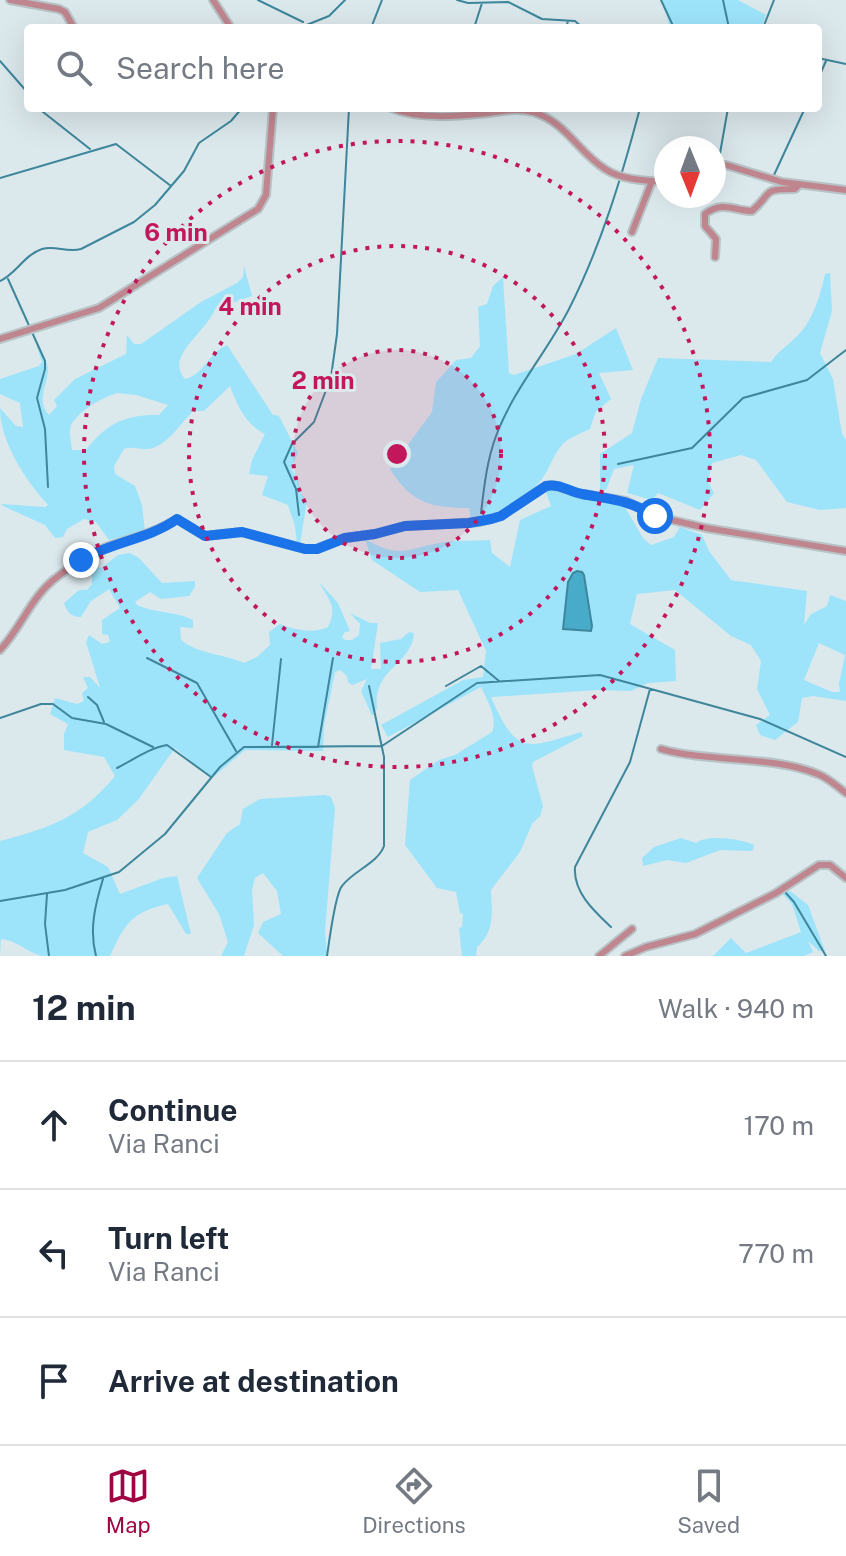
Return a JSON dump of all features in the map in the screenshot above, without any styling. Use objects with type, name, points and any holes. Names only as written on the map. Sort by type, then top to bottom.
[{"type":"street","points":[[10,0],[59,9],[65,12],[72,24]]},
{"type":"street","points":[[213,0],[228,24]]},
{"type":"street","points":[[0,339],[99,308],[258,209],[266,195],[272,112]]},
{"type":"street","points":[[405,112],[416,115],[497,112]]},
{"type":"street","points":[[533,112],[554,121],[602,167],[622,176],[652,181],[632,232]]},
{"type":"street","points":[[726,165],[765,178],[846,190]]},
{"type":"street","points":[[715,257],[716,239],[705,226],[705,214],[726,205],[752,211],[767,191],[773,188],[795,189],[799,185]]},
{"type":"street","points":[[0,650],[38,595],[62,573],[101,549],[168,526],[177,519],[205,536],[242,532],[305,549],[317,549],[345,538],[405,526],[491,519],[552,485],[582,494],[626,501],[666,519],[725,532],[846,551]]},
{"type":"street","points":[[661,749],[798,768],[823,776],[846,793]]},
{"type":"street","points":[[631,953],[695,934],[789,886],[819,865],[830,865],[846,878]]},
{"type":"street","points":[[599,956],[632,929]]},
{"type":"shaded area","points":[[662,0],[738,0],[766,15],[763,24],[669,24]]},
{"type":"shaded area","points":[[244,266],[252,296],[215,309],[183,353],[180,370],[185,379],[192,376],[227,345],[273,415],[279,416],[298,453],[291,468],[307,501],[300,544],[297,543],[288,505],[262,495],[268,476],[249,474],[252,460],[265,434],[247,419],[230,386],[204,411],[193,411],[156,447],[124,449],[114,466],[115,474],[135,486],[142,505],[145,531],[109,540],[96,522],[84,519],[67,529],[63,537],[55,538],[45,525],[1,504],[48,505],[23,473],[4,434],[0,408],[16,426],[23,427],[20,403],[0,394],[0,379],[39,366],[42,362],[39,345],[48,367],[43,404],[49,415],[57,406],[54,400],[75,379],[126,354],[127,335],[134,344],[141,344],[243,277]],"holes":[[[117,393],[136,395],[168,405],[159,415],[118,422],[86,450],[72,450],[71,426],[81,413]]]},
{"type":"shaded area","points":[[830,273],[832,311],[820,353],[833,379],[842,434],[846,440],[846,508],[820,510],[787,502],[756,460],[741,455],[712,463],[708,482],[714,493],[700,510],[658,493],[652,500],[627,493],[634,465],[614,469],[606,490],[600,489],[600,454],[632,433],[641,399],[658,358],[771,362],[804,328],[816,306],[825,274]]},
{"type":"shaded area","points":[[503,277],[509,373],[514,375],[576,354],[616,328],[633,370],[599,373],[611,399],[596,411],[590,429],[562,445],[542,479],[528,493],[500,510],[471,519],[469,508],[433,505],[414,496],[390,469],[432,412],[436,382],[456,360],[471,358],[480,346],[478,307],[487,304],[493,286]]},
{"type":"shaded area","points":[[545,489],[623,504],[643,538],[651,545],[674,537],[680,527],[702,535],[709,551],[731,580],[807,591],[804,625],[811,614],[827,606],[830,595],[846,601],[846,701],[813,696],[802,698],[798,722],[775,740],[760,735],[756,725],[770,715],[757,689],[761,661],[751,645],[731,636],[675,590],[637,594],[630,624],[675,650],[676,681],[648,683],[631,691],[598,690],[491,697],[508,730],[526,743],[548,742],[581,732],[583,736],[533,762],[543,806],[540,816],[532,824],[520,852],[491,890],[490,928],[477,947],[476,956],[462,956],[459,928],[462,927],[463,914],[460,913],[456,892],[437,888],[405,845],[410,780],[439,760],[455,755],[492,732],[494,721],[491,709],[481,687],[388,737],[381,725],[463,680],[483,677],[486,651],[458,590],[420,592],[372,560],[365,539],[396,551],[450,541],[490,540],[492,553],[510,567],[520,520],[551,506]],"holes":[[[819,643],[845,655],[840,692],[832,692],[804,680]]]},
{"type":"shaded area","points":[[130,553],[139,558],[162,583],[195,581],[189,596],[161,599],[150,592],[135,602],[144,608],[193,620],[193,628],[180,627],[181,640],[203,651],[244,663],[257,657],[270,645],[269,632],[280,624],[304,630],[328,627],[332,609],[319,582],[338,603],[350,631],[342,637],[345,640],[359,635],[360,624],[350,613],[370,623],[378,623],[371,669],[381,669],[380,643],[401,639],[409,632],[414,633],[412,644],[380,684],[377,709],[372,716],[361,691],[367,679],[352,685],[340,670],[335,672],[324,726],[323,751],[245,750],[212,778],[175,748],[138,800],[117,820],[88,832],[83,853],[108,867],[120,894],[177,876],[191,934],[186,934],[168,904],[145,911],[131,921],[110,956],[43,956],[1,939],[0,956],[0,841],[64,819],[90,802],[115,776],[104,757],[64,750],[64,734],[68,724],[50,714],[55,698],[77,704],[84,701],[82,693],[88,688],[83,677],[90,677],[100,688],[86,642],[89,635],[102,644],[110,642],[108,635],[102,634],[102,620],[120,608],[109,589],[91,601],[81,617],[70,613],[64,603],[92,584],[92,576],[85,570],[75,570],[85,564],[101,568],[118,555]]},
{"type":"shaded area","points":[[577,571],[584,575],[591,631],[563,629],[568,582]]},
{"type":"shaded area","points":[[331,797],[335,808],[325,931],[327,956],[283,956],[258,933],[263,922],[281,914],[277,891],[263,873],[255,878],[252,890],[254,925],[244,956],[221,956],[228,942],[219,914],[197,878],[227,833],[240,824],[243,809],[260,799]]},
{"type":"shaded area","points":[[681,838],[696,843],[724,838],[754,845],[753,850],[720,850],[686,863],[667,860],[643,866],[642,858],[654,847]]},
{"type":"shaded area","points":[[790,891],[808,905],[825,951],[819,951],[808,941],[813,952],[804,956],[713,956],[731,938],[746,953],[801,932],[792,904],[782,893]]},
{"type":"waterway","points":[[258,0],[303,22]]},
{"type":"waterway","points":[[309,24],[329,16],[345,0]]},
{"type":"waterway","points":[[373,24],[382,0]]},
{"type":"waterway","points":[[457,0],[468,3],[508,2],[542,19],[575,21],[578,24]]},
{"type":"waterway","points":[[661,0],[672,24]]},
{"type":"waterway","points":[[723,0],[728,24]]},
{"type":"waterway","points":[[765,24],[774,0]]},
{"type":"waterway","points":[[475,24],[482,3]]},
{"type":"waterway","points":[[822,59],[846,64]]},
{"type":"waterway","points":[[0,61],[24,88]]},
{"type":"waterway","points":[[822,70],[826,61]]},
{"type":"waterway","points":[[43,112],[90,149]]},
{"type":"waterway","points":[[0,281],[42,249],[81,249],[134,222],[155,205],[184,171],[199,143],[239,112]]},
{"type":"waterway","points":[[299,515],[296,489],[284,462],[292,444],[314,422],[331,377],[337,334],[349,112]]},
{"type":"waterway","points":[[481,513],[488,464],[496,436],[511,403],[560,325],[591,261],[610,210],[639,112]]},
{"type":"waterway","points":[[723,136],[727,112]]},
{"type":"waterway","points":[[774,175],[803,112]]},
{"type":"waterway","points":[[0,178],[116,144],[171,186]]},
{"type":"waterway","points":[[8,279],[45,361],[37,398],[45,429],[48,487]]},
{"type":"waterway","points":[[618,464],[692,448],[743,398],[807,380],[846,350]]},
{"type":"waterway","points":[[147,658],[197,683],[236,751]]},
{"type":"waterway","points":[[318,747],[333,658]]},
{"type":"waterway","points":[[272,745],[281,659]]},
{"type":"waterway","points":[[446,686],[481,666],[499,681]]},
{"type":"waterway","points":[[0,901],[65,890],[119,872],[165,834],[220,767],[244,747],[382,746],[477,683],[600,675],[760,719],[846,757]]},
{"type":"waterway","points":[[327,956],[339,891],[384,846],[384,757],[369,686]]},
{"type":"waterway","points":[[611,927],[581,893],[575,867],[630,762],[650,689]]},
{"type":"waterway","points":[[88,697],[97,705],[104,722]]},
{"type":"waterway","points":[[0,718],[41,704],[53,704],[72,718],[106,724],[153,747]]},
{"type":"waterway","points":[[117,768],[147,751],[167,745],[211,777]]},
{"type":"waterway","points":[[96,956],[94,918],[103,879]]},
{"type":"waterway","points":[[785,892],[826,956]]},
{"type":"waterway","points":[[47,894],[45,924],[49,956]]},
{"type":"waterway","points":[[632,949],[636,956]]},
{"type":"route","points":[[81,560],[101,549],[168,526],[177,519],[205,536],[242,532],[305,549],[317,549],[345,538],[405,526],[480,522],[501,516],[552,485],[582,494],[626,501],[655,516]]}]
